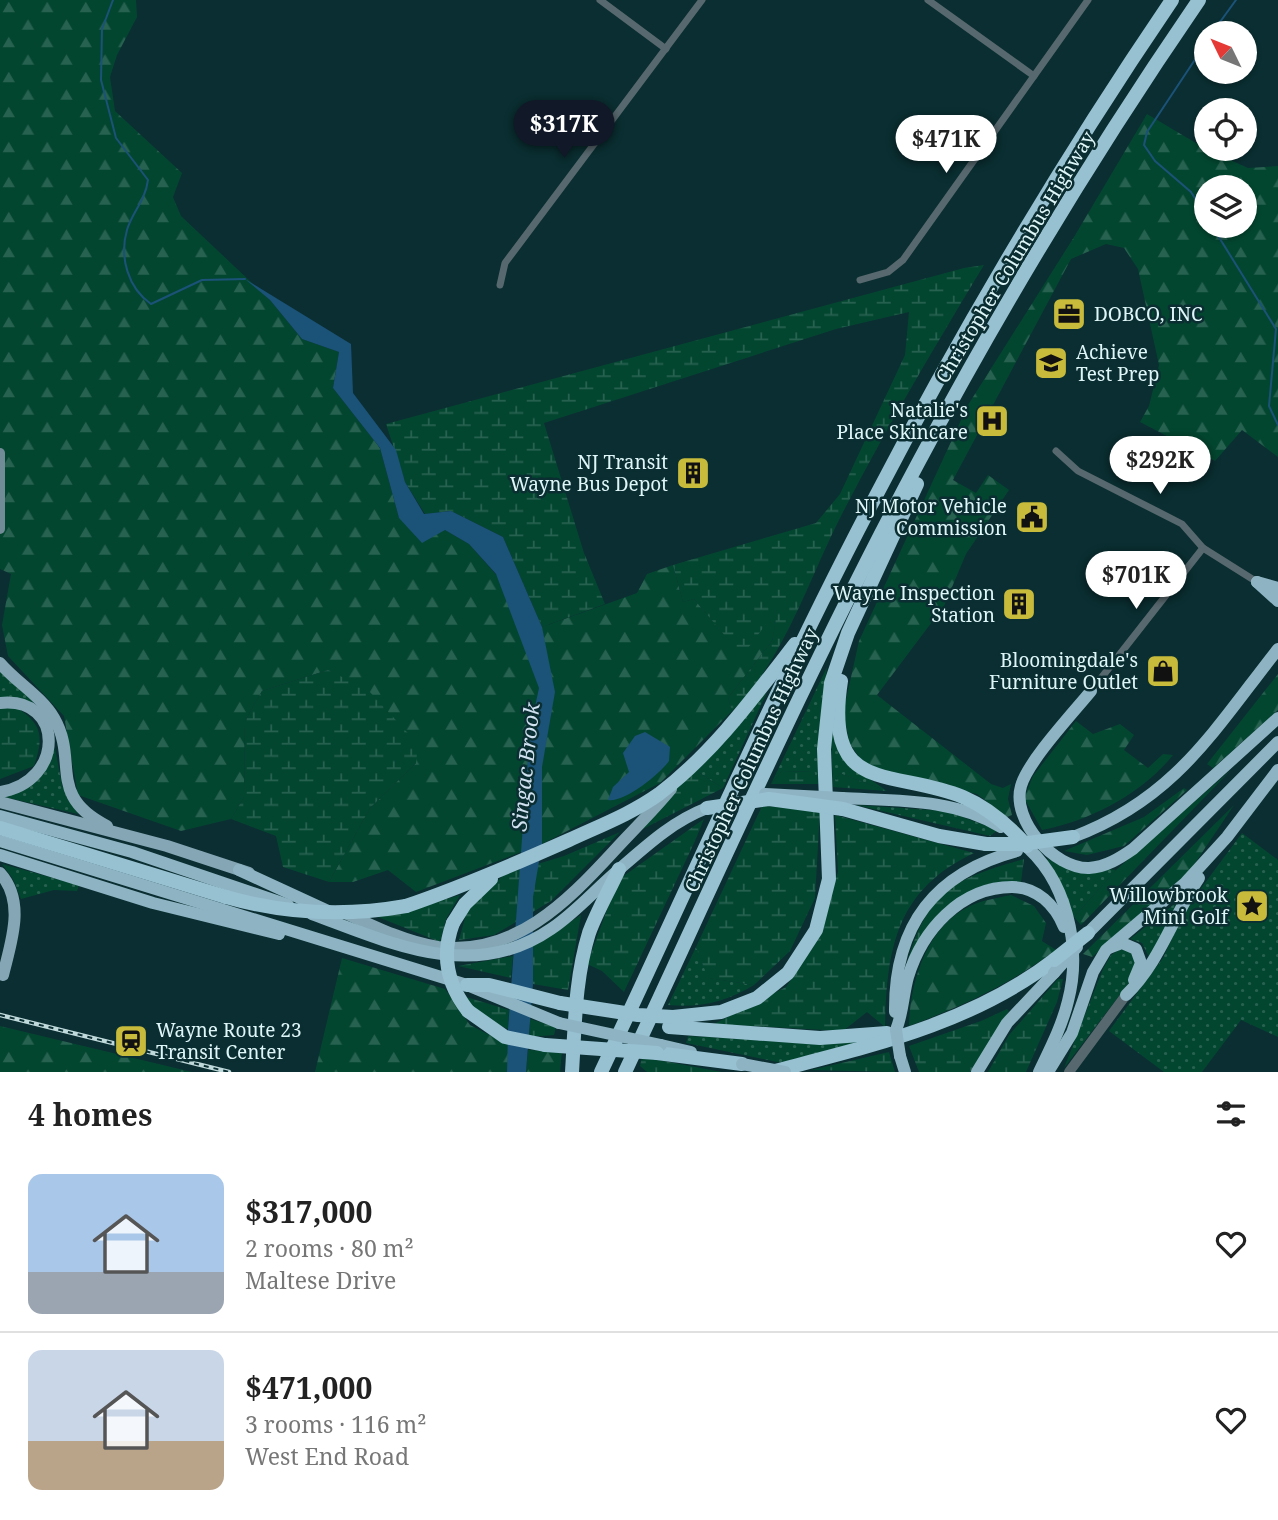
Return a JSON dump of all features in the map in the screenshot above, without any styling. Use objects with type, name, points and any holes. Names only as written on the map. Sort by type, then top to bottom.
[{"type":"highway","name":"Christopher Columbus Highway","points":[[601,1072],[815,618],[879,490],[978,309],[1085,133],[1172,0]]},
{"type":"highway","name":"Christopher Columbus Highway","points":[[625,1072],[831,633],[936,430],[1069,199],[1199,0]]},
{"type":"highway","points":[[671,1022],[721,1012],[757,998],[788,973],[816,930],[829,879],[824,750],[831,683],[864,597],[933,449],[936,430]]},
{"type":"highway","points":[[1257,582],[1278,588]]},
{"type":"highway","points":[[1257,582],[1278,601]]},
{"type":"highway","points":[[864,597],[846,660],[839,698],[841,732],[852,759],[865,771],[882,779],[951,793],[974,802],[1003,821],[1022,849]]},
{"type":"highway","points":[[0,828],[226,897],[309,912],[356,913],[405,905],[519,862],[640,806],[691,766],[750,702],[815,618]]},
{"type":"highway","points":[[905,1072],[900,1056],[895,988],[903,948],[924,907],[948,883],[965,871],[1022,849],[1073,836],[1117,818],[1166,785],[1199,750],[1274,656]]},
{"type":"highway","points":[[1091,691],[1029,769],[1019,793],[1022,815],[1029,827],[1058,857],[1080,867],[1106,864],[1133,849],[1278,718]]},
{"type":"highway","points":[[977,1072],[1007,1023],[1054,967],[1278,742]]},
{"type":"highway","points":[[1125,995],[1156,958],[1184,901],[1227,837],[1278,770]]},
{"type":"highway","points":[[0,816],[168,864],[404,947],[452,957],[478,956],[512,942],[535,939],[559,923],[669,828],[707,808],[769,799],[958,808],[989,820],[1022,849],[1051,877],[1064,906],[1073,939],[1073,978],[1064,1016],[1039,1072]]},
{"type":"highway","points":[[842,803],[939,836],[986,844],[1021,844],[1073,836]]},
{"type":"highway","points":[[1048,1072],[1072,1033],[1093,972],[1106,950],[1180,888],[1227,837]]},
{"type":"highway","points":[[0,841],[467,985],[503,994],[540,998],[618,1019],[820,1038],[855,1037],[920,1029]]},
{"type":"highway","points":[[0,855],[176,910],[353,948]]},
{"type":"highway","points":[[502,869],[472,896],[453,923],[447,944],[447,968],[454,991],[468,1011],[505,1037],[537,1044],[659,1049]]},
{"type":"highway","points":[[572,1072],[577,989],[583,958],[594,919],[619,869]]},
{"type":"highway","points":[[239,870],[404,947]]},
{"type":"highway","points":[[897,1021],[909,974],[925,941],[952,909],[988,889],[1025,889],[1051,905],[1065,929],[1073,978]]},
{"type":"highway","points":[[1106,950],[1122,943],[1131,946],[1139,954],[1140,968],[1125,995]]},
{"type":"highway","points":[[769,1072],[891,1040],[990,1002],[1054,967]]},
{"type":"highway","points":[[503,994],[534,1013],[559,1023],[659,1049],[785,1072]]},
{"type":"main road","points":[[0,453],[0,529]]},
{"type":"main road","points":[[0,663],[53,716],[60,737],[68,788],[81,808],[101,823],[239,870],[418,943],[465,947],[512,942],[579,889],[691,766]]},
{"type":"main road","points":[[0,703],[20,704],[36,713],[46,726],[50,746],[46,762],[37,775],[23,785],[0,792]]},
{"type":"main road","points":[[0,802],[143,839]]},
{"type":"main road","points":[[0,873],[9,886],[14,904],[13,934],[2,974]]},
{"type":"main road","points":[[0,943],[11,924],[14,904]]},
{"type":"street","points":[[600,0],[666,49]]},
{"type":"street","points":[[500,285],[505,263],[702,0]]},
{"type":"street","points":[[928,0],[1034,76]]},
{"type":"street","points":[[860,280],[897,268],[1088,0]]},
{"type":"street","points":[[1056,451],[1078,471],[1182,524],[1203,548],[1257,582]]},
{"type":"street","points":[[1091,691],[1203,548]]},
{"type":"street","points":[[1069,1072],[1125,995]]},
{"type":"green space","points":[[0,0],[136,0],[137,17],[117,55],[110,77],[115,111],[182,173],[173,197],[181,216],[270,300],[302,339],[339,352],[333,388],[380,448],[399,518],[445,530],[469,544],[542,627],[637,593],[647,574],[673,565],[683,602],[694,599],[742,655],[779,606],[772,641],[728,698],[732,711],[660,783],[542,844],[416,892],[388,870],[353,882],[329,882],[370,808],[416,763],[328,670],[262,691],[245,721],[244,797],[231,819],[181,831],[78,795],[64,716],[8,656],[2,625],[11,574],[0,569]]},
{"type":"green space","points":[[1147,114],[1194,142],[1194,161],[1233,161],[1248,168],[1278,166],[1278,457],[1242,430],[1215,461],[1140,422],[1149,406],[1159,365],[1138,269],[1124,248],[1106,244],[1071,259],[953,480],[976,493],[988,475],[1009,490],[966,554],[944,606],[877,695],[991,784],[1003,788],[1011,784],[1008,799],[1012,815],[1007,817],[977,794],[885,774],[862,761],[850,744],[843,713],[859,641],[968,405],[1074,237]]},
{"type":"green space","points":[[984,265],[910,389],[858,484],[781,644],[750,691],[732,711],[728,698],[772,641],[778,608],[742,656],[694,599],[683,602],[673,565],[816,523],[840,494],[905,355],[909,312],[836,329],[544,423],[584,553],[605,604],[542,627],[503,537],[451,511],[425,514],[405,482],[386,424],[964,268]]},
{"type":"green space","points":[[827,667],[819,737],[819,784],[814,772],[782,771],[771,784]]},
{"type":"green space","points":[[0,670],[34,703],[0,698]]},
{"type":"green space","points":[[328,670],[368,690],[418,744],[416,763],[370,808],[329,882],[283,867],[276,836],[231,819],[244,797],[245,721],[262,691]]},
{"type":"green space","points":[[1278,674],[1278,710],[1213,768],[1207,764]]},
{"type":"green space","points":[[767,692],[723,788],[693,769]]},
{"type":"green space","points":[[13,705],[35,724],[40,737],[39,746],[34,766],[0,779],[0,709]]},
{"type":"green space","points":[[830,716],[848,764],[887,791],[839,773],[833,787]]},
{"type":"green space","points":[[1076,721],[1093,734],[1120,724],[1134,735],[1124,750],[1148,768],[1163,754],[1173,755],[1147,781],[1114,803],[1078,820],[1042,830],[1024,798],[1033,776]]},
{"type":"green space","points":[[55,748],[62,785],[78,814],[0,796],[43,772]]},
{"type":"green space","points":[[693,769],[723,788],[641,830]]},
{"type":"green space","points":[[1231,770],[1081,925],[1074,917],[1116,870]]},
{"type":"green space","points":[[782,771],[814,772],[819,784],[771,784]]},
{"type":"green space","points":[[839,773],[887,791],[833,787]]},
{"type":"green space","points":[[1184,788],[1187,790],[1124,846],[1087,855],[1064,851],[1144,817]]},
{"type":"green space","points":[[856,805],[946,811],[998,830],[990,836]]},
{"type":"green space","points":[[1234,805],[1189,872],[1092,957],[1083,954]]},
{"type":"green space","points":[[762,806],[820,810],[815,898],[790,951],[754,985],[708,978],[696,947]]},
{"type":"green space","points":[[835,815],[974,853],[948,868],[927,885],[912,903],[901,924],[893,947],[889,972],[885,1027],[867,1012],[843,1031],[714,1024],[786,987],[813,946],[838,872]]},
{"type":"green space","points":[[704,819],[624,992],[602,971],[587,964],[618,880]]},
{"type":"green space","points":[[620,832],[551,901],[494,935],[459,940],[468,907],[505,874],[564,856]]},
{"type":"green space","points":[[1242,833],[1278,860],[1278,1037],[1241,1020],[1202,1072],[1164,1072],[1109,1031],[1163,958],[1185,910]]},
{"type":"green space","points":[[1047,858],[1056,863],[1116,870],[1074,917]]},
{"type":"green space","points":[[1024,859],[1021,882],[983,888],[967,895],[941,915],[908,960],[926,917],[936,902],[949,890],[981,873]]},
{"type":"green space","points":[[2,864],[79,885],[77,891],[54,890],[21,899],[13,879]]},
{"type":"green space","points":[[460,895],[446,919],[440,942],[373,915],[419,907]]},
{"type":"green space","points":[[1011,895],[1034,906],[1046,923],[1042,941],[1056,950],[986,993],[909,1026],[917,974],[932,941],[942,927],[970,906]]},
{"type":"green space","points":[[1177,902],[1150,959],[1142,943],[1130,939]]},
{"type":"green space","points":[[581,915],[568,990],[533,984],[533,946]]},
{"type":"green space","points":[[696,947],[709,978],[754,985],[733,996],[712,1002],[691,1006],[668,1005]]},
{"type":"green space","points":[[1119,950],[1127,950],[1136,957],[1131,980],[1064,1068],[1103,969],[1111,955]]},
{"type":"green space","points":[[513,956],[511,978],[458,966]]},
{"type":"green space","points":[[342,958],[445,989],[470,1025],[509,1045],[507,1072],[315,1072]]},
{"type":"green space","points":[[1058,979],[1063,979],[1057,1002],[1026,1072],[988,1072],[1009,1035]]},
{"type":"green space","points":[[463,996],[509,1010],[508,1029],[485,1019]]},
{"type":"green space","points":[[1007,1009],[1009,1011],[970,1072],[919,1072],[909,1046]]},
{"type":"green space","points":[[530,1019],[556,1027],[554,1035],[529,1037]]},
{"type":"green space","points":[[0,1026],[192,1072],[0,1072]]},
{"type":"green space","points":[[688,1036],[801,1042],[870,1039],[782,1063],[686,1043]]},
{"type":"green space","points":[[528,1050],[562,1051],[560,1072],[526,1072]]},
{"type":"green space","points":[[889,1052],[895,1072],[811,1070]]},
{"type":"green space","points":[[642,1057],[722,1072],[647,1072],[640,1066]]},
{"type":"water","points":[[245,279],[351,344],[353,393],[396,450],[405,482],[424,514],[451,511],[503,537],[542,627],[555,692],[542,767],[542,844],[533,897],[533,984],[526,1072],[507,1072],[508,1029],[530,730],[539,688],[496,574],[469,544],[445,530],[422,543],[399,518],[380,448],[333,388],[339,352],[302,339],[270,300]]},
{"type":"water","points":[[645,732],[670,747],[669,761],[650,780],[632,792],[615,800],[608,800],[613,787],[629,772],[623,753],[635,736]]},
{"type":"waterway","name":"Singac Brook","points":[[113,0],[102,29],[101,80],[116,138],[148,180],[125,240],[125,261],[131,281],[151,304],[202,280],[245,279]]},
{"type":"waterway","points":[[1221,21],[1236,0]]},
{"type":"waterway","points":[[1194,61],[1147,132],[1144,145],[1155,161],[1194,197]]},
{"type":"waterway","points":[[1219,238],[1276,329],[1269,406],[1278,425]]},
{"type":"railway","points":[[0,1015],[229,1072]]},
{"type":"place","name":"DOBCO, INC","points":[[1069,314]]},
{"type":"place","name":"Achieve Test Prep","points":[[1051,363]]},
{"type":"place","name":"Natalie's Place Skincare","points":[[992,421]]},
{"type":"place","name":"NJ Transit Wayne Bus Depot","points":[[693,473]]},
{"type":"place","name":"NJ Motor Vehicle Commission","points":[[1032,517]]},
{"type":"place","name":"Wayne Inspection Station","points":[[1019,604]]},
{"type":"place","name":"Bloomingdale's Furniture Outlet","points":[[1163,671]]},
{"type":"place","name":"Willowbrook Mini Golf","points":[[1252,906]]},
{"type":"place","name":"Wayne Route 23 Transit Center","points":[[131,1041]]}]
